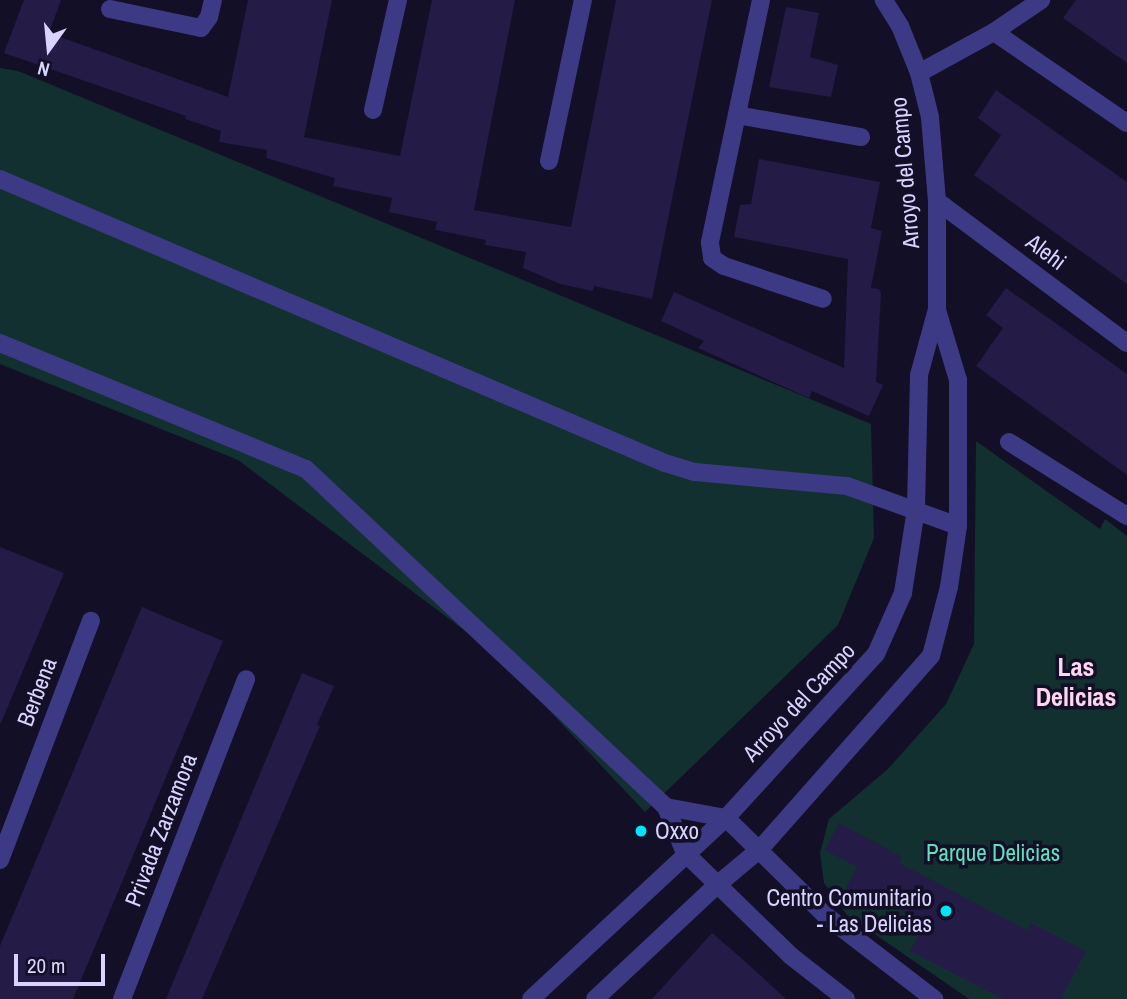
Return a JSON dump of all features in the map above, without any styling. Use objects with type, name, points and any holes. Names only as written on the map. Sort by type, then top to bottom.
[{"type":"street","points":[[110,9],[201,27],[209,17],[213,0]]},
{"type":"street","points":[[373,110],[398,0]]},
{"type":"street","points":[[549,161],[583,0]]},
{"type":"street","points":[[761,0],[710,243],[712,258],[724,266],[823,299]]},
{"type":"street","name":"Arroyo del Campo","points":[[531,999],[685,853],[726,818],[876,654],[903,593],[916,509],[919,375],[937,309],[937,201],[930,117],[919,72],[900,26],[884,0]]},
{"type":"street","points":[[919,72],[994,32],[1041,0]]},
{"type":"street","points":[[994,32],[1127,123]]},
{"type":"street","points":[[737,115],[861,137]]},
{"type":"street","points":[[0,179],[665,463],[695,472],[847,486],[958,526]]},
{"type":"street","name":"Alehi","points":[[937,201],[1127,343]]},
{"type":"street","name":"Arroyo del Campo","points":[[595,999],[716,885],[760,849],[932,656],[949,587],[958,526],[958,380],[937,309]]},
{"type":"street","points":[[0,343],[306,468],[666,807],[685,853],[792,956],[846,999]]},
{"type":"street","points":[[1009,442],[1127,516]]},
{"type":"street","name":"Berbena","points":[[0,860],[90,621]]},
{"type":"street","name":"Privada Zarzamora","points":[[122,999],[246,679]]},
{"type":"street","points":[[666,807],[726,818],[825,915],[934,999]]},
{"type":"green space","points":[[0,68],[18,71],[871,424],[874,538],[838,625],[645,812],[497,655],[238,460],[0,364]]},
{"type":"green space","name":"Parque Delicias","points":[[976,441],[1100,529],[1105,519],[1127,536],[1127,999],[969,999],[847,915],[824,883],[820,853],[829,819],[888,769],[946,704],[974,644]]},
{"type":"building","points":[[24,0],[61,0],[49,33],[228,97],[248,0],[332,0],[304,137],[400,156],[432,0],[515,0],[474,210],[571,227],[616,0],[712,0],[652,299],[594,286],[593,291],[560,284],[523,268],[526,252],[485,245],[486,240],[435,230],[437,222],[389,212],[392,198],[333,186],[335,178],[266,158],[267,150],[219,142],[221,131],[185,119],[186,116],[4,53]]},
{"type":"building","points":[[1076,0],[1127,0],[1127,63],[1063,18]]},
{"type":"building","points":[[786,7],[819,13],[810,57],[838,65],[831,97],[769,87]]},
{"type":"building","points":[[996,90],[1127,182],[1127,284],[974,175],[1001,135],[978,118]]},
{"type":"building","points":[[759,159],[880,182],[871,228],[882,231],[871,288],[879,289],[881,294],[876,382],[883,385],[869,416],[812,391],[809,398],[698,348],[704,341],[661,321],[674,292],[844,368],[848,259],[734,237],[740,205],[751,204]]},
{"type":"building","points":[[1006,288],[1127,374],[1127,475],[976,366],[1003,328],[986,315]]},
{"type":"building","points":[[0,547],[64,573],[1,723],[0,723]]},
{"type":"building","points":[[142,607],[223,641],[73,999],[0,999],[0,946]]},
{"type":"building","points":[[302,673],[334,686],[317,725],[320,726],[202,999],[166,999]]},
{"type":"building","name":"Centro Comunitario - Las Delicias","points":[[839,823],[902,857],[899,863],[1027,930],[1031,923],[1086,951],[1061,999],[1003,999],[910,951],[925,924],[885,902],[882,907],[846,888],[857,867],[825,850]]},
{"type":"building","points":[[712,933],[738,955],[786,999],[652,999]]},
{"type":"place","name":"Oxxo","points":[[641,831]]},
{"type":"place","name":"Centro Comunitario - Las Delicias","points":[[946,911]]},
{"type":"district","name":"Las Delicias","points":[[1076,682]]}]
